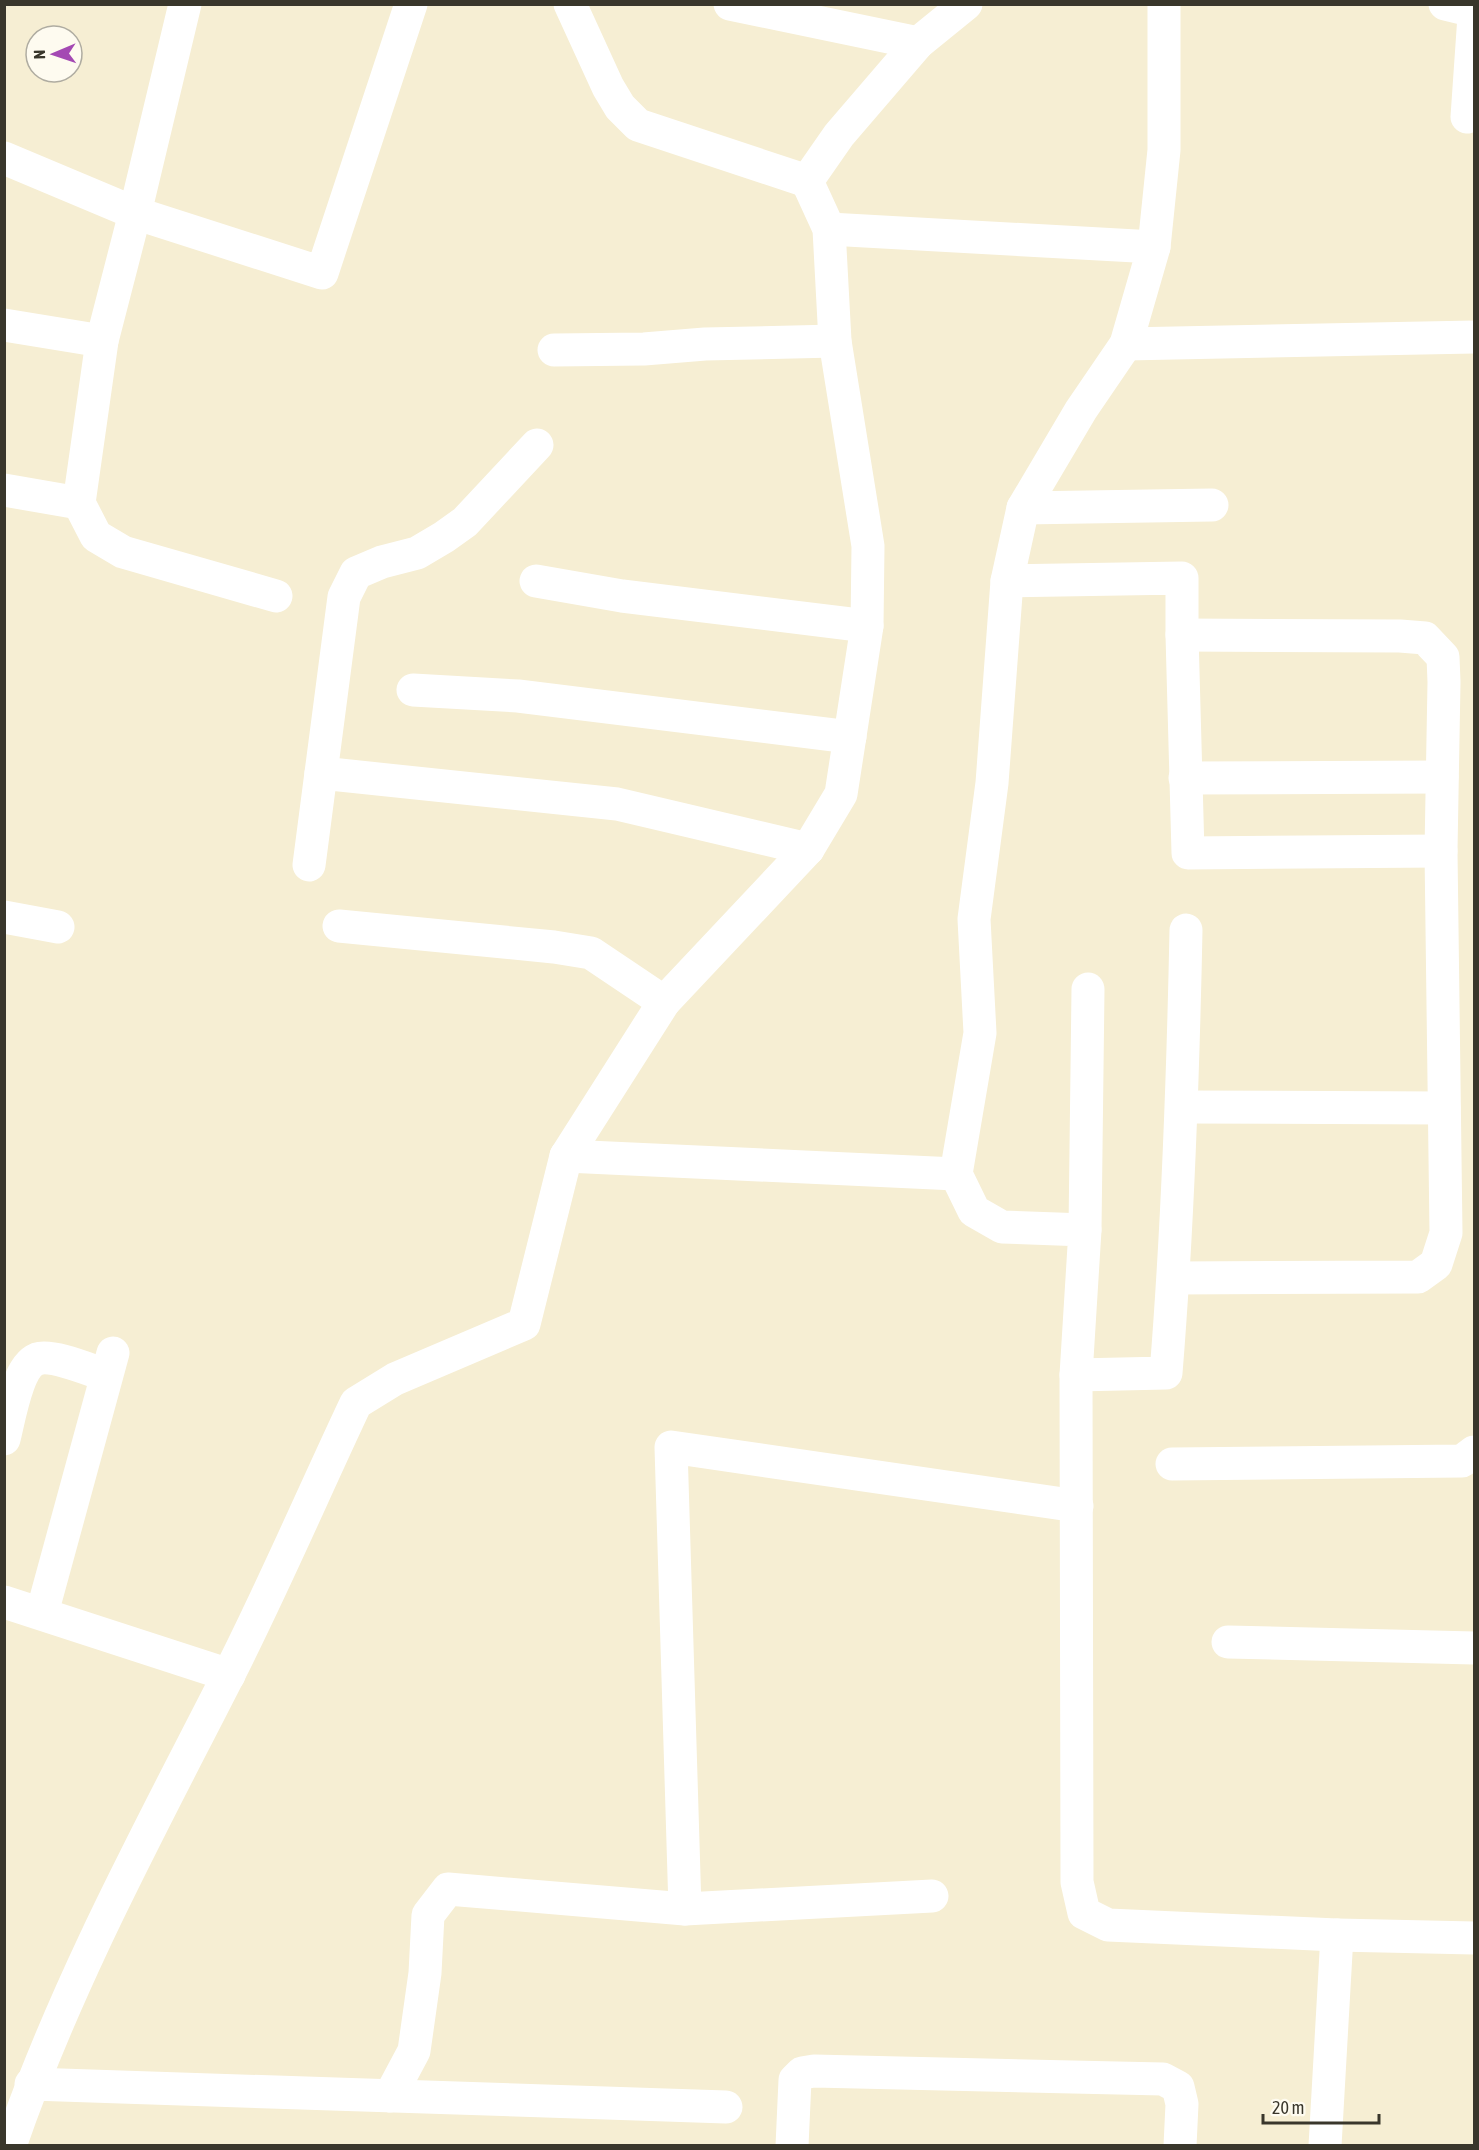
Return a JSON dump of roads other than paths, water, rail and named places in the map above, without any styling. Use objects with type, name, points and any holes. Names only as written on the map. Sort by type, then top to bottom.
[{"type":"street","points":[[185,4],[102,341],[79,503],[96,536],[123,552],[276,596]]},
{"type":"street","points":[[4,158],[135,213],[322,273],[411,4]]},
{"type":"street","points":[[10,2145],[31,2084],[128,1869],[229,1675],[356,1403],[395,1379],[524,1323],[566,1156],[664,1002],[808,849],[841,794],[867,626],[868,546],[835,341],[829,229],[807,181],[638,125],[621,107],[608,87],[570,4]]},
{"type":"street","points":[[730,4],[918,43]]},
{"type":"street","points":[[807,181],[845,126],[918,43],[966,4]]},
{"type":"street","points":[[1085,1230],[1002,1227],[974,1210],[956,1174],[980,1033],[974,919],[992,783],[1007,581],[1023,508],[1081,410],[1126,344],[1154,247],[1164,150],[1164,4]]},
{"type":"street","points":[[1445,4],[1474,11]]},
{"type":"street","points":[[1467,117],[1474,16]]},
{"type":"street","points":[[829,229],[1154,247]]},
{"type":"street","points":[[4,325],[102,341]]},
{"type":"street","points":[[1126,344],[1474,337]]},
{"type":"street","points":[[554,350],[644,349],[705,344],[835,341]]},
{"type":"street","points":[[309,865],[345,597],[356,573],[382,562],[417,552],[444,537],[465,522],[537,445]]},
{"type":"street","points":[[4,490],[79,503]]},
{"type":"street","points":[[1023,508],[1212,505]]},
{"type":"street","points":[[1007,581],[1182,578],[1188,853],[1441,851]]},
{"type":"street","points":[[536,581],[622,596],[867,626]]},
{"type":"street","points":[[1174,1278],[1418,1277],[1436,1264],[1446,1233],[1441,851],[1443,657],[1425,638],[1182,635]]},
{"type":"street","points":[[413,690],[518,696],[850,737]]},
{"type":"street","points":[[321,773],[617,804],[808,849]]},
{"type":"street","points":[[1185,778],[1442,777]]},
{"type":"street","points":[[4,917],[58,927]]},
{"type":"street","points":[[339,926],[554,947],[591,953],[664,1002]]},
{"type":"street","points":[[1076,1375],[1166,1373],[1174,1278],[1182,1107],[1186,930]]},
{"type":"street","points":[[1088,989],[1085,1230],[1076,1375],[1077,1882],[1084,1913],[1108,1925],[1337,1935],[1474,1938]]},
{"type":"street","points":[[1182,1107],[1444,1108]]},
{"type":"street","points":[[566,1156],[956,1174]]},
{"type":"street","points":[[4,1439],[17,1388],[27,1367],[38,1359],[109,1364],[42,1613]]},
{"type":"street","points":[[685,1909],[671,1448],[1077,1506]]},
{"type":"street","points":[[1172,1464],[1462,1461],[1474,1452]]},
{"type":"street","points":[[4,1602],[229,1675]]},
{"type":"street","points":[[1228,1642],[1474,1648]]},
{"type":"street","points":[[390,2096],[414,2051],[425,1972],[428,1915],[448,1889],[685,1909],[932,1896]]},
{"type":"street","points":[[1324,2145],[1337,1935]]},
{"type":"street","points":[[792,2145],[795,2080],[802,2073],[814,2071],[1163,2079],[1178,2087],[1182,2104],[1180,2145]]},
{"type":"street","points":[[31,2084],[726,2107]]}]
